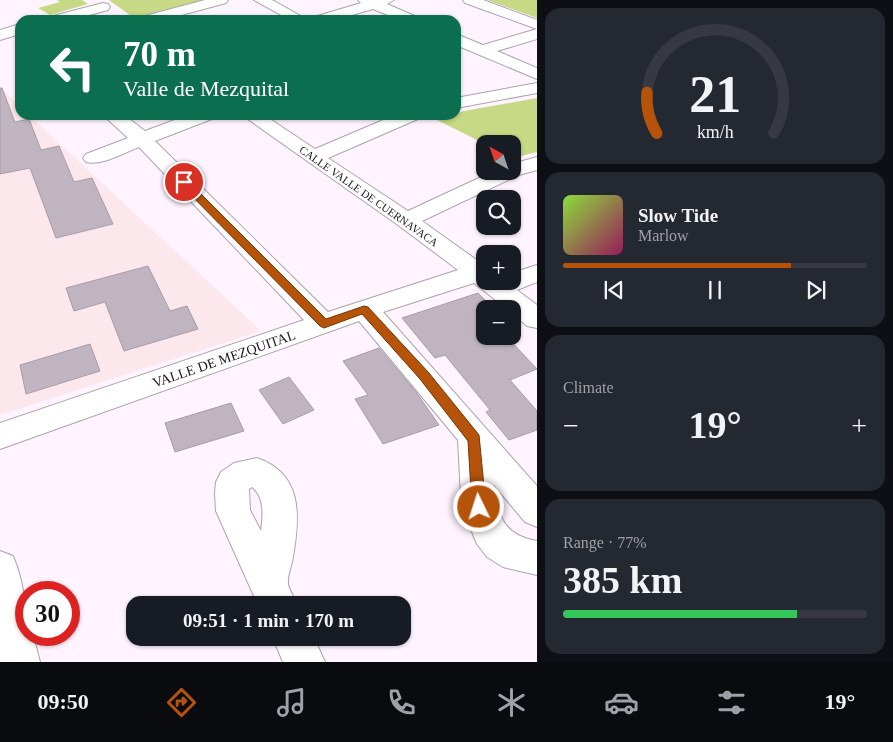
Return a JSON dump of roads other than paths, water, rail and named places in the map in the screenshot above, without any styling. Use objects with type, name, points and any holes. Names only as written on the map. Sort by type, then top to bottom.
[{"type":"street","points":[[165,15],[221,0]]},
{"type":"street","points":[[260,0],[291,15]]},
{"type":"street","points":[[470,0],[537,25]]},
{"type":"street","points":[[334,15],[376,1],[403,15]]},
{"type":"street","points":[[67,15],[98,3],[114,15]]},
{"type":"street","points":[[482,50],[537,34]]},
{"type":"street","points":[[461,41],[537,74]]},
{"type":"street","points":[[461,102],[537,88]]},
{"type":"street","points":[[118,120],[142,139],[324,324]]},
{"type":"street","points":[[93,158],[192,120]]},
{"type":"street","name":"CALLE VALLE DE CUERNAVACA","points":[[258,120],[406,220],[476,272]]},
{"type":"street","points":[[314,157],[399,120]]},
{"type":"street","points":[[521,168],[537,163]]},
{"type":"street","points":[[406,220],[493,180]]},
{"type":"street","name":"VALLE DE MEZQUITAL","points":[[521,275],[537,273]]},
{"type":"street","name":"VALLE DE MEZQUITAL","points":[[0,436],[364,310],[476,283]]},
{"type":"street","name":"CALLE VALLE DE CUERNAVACA","points":[[500,290],[537,319]]},
{"type":"street","points":[[364,310],[425,376],[474,439],[537,511]]},
{"type":"street","points":[[474,439],[479,507],[484,522],[496,541],[504,548],[512,553],[537,558]]},
{"type":"street","points":[[0,569],[19,662]]},
{"type":"street","points":[[297,646],[304,662]]}]
